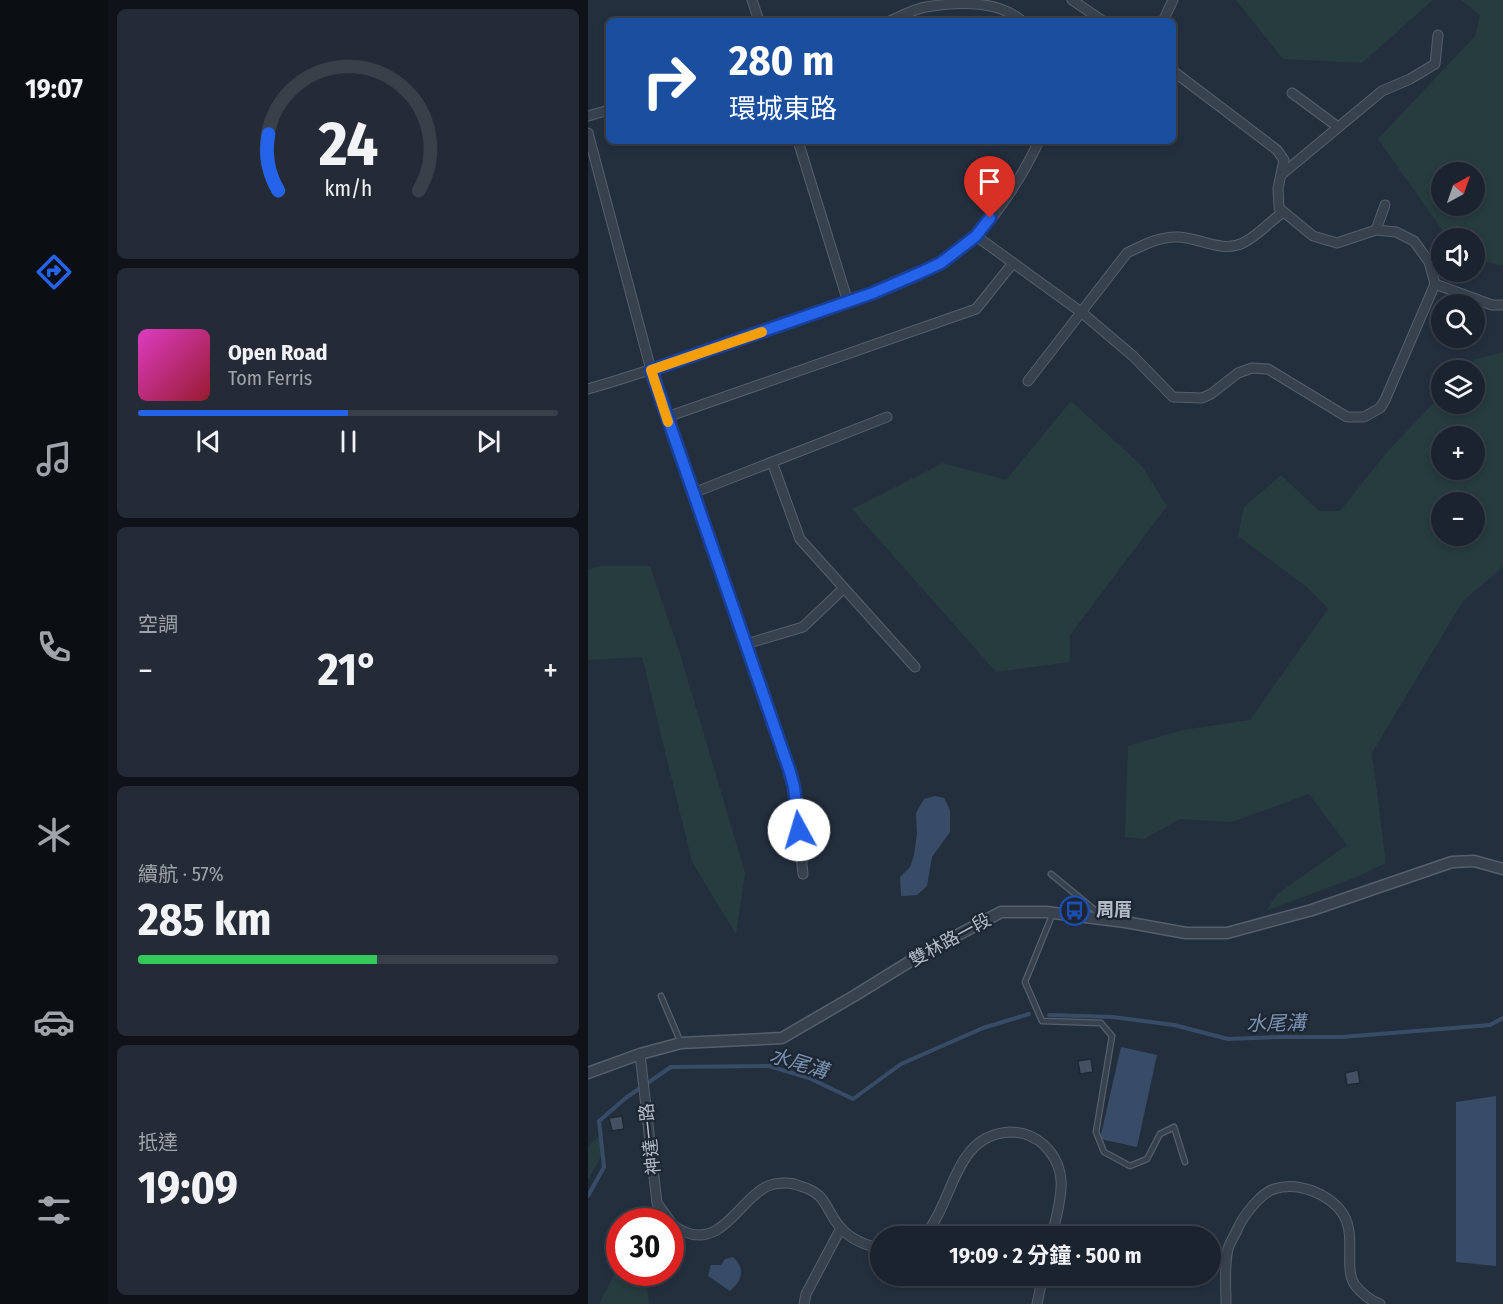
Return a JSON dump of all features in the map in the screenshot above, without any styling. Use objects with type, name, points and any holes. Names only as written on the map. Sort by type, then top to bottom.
[{"type":"street","points":[[752,0],[758,18]]},
{"type":"street","points":[[1072,0],[1099,18]]},
{"type":"street","points":[[1164,18],[1173,0]]},
{"type":"street","points":[[898,18],[924,8],[975,3],[1014,14],[1019,18]]},
{"type":"street","points":[[1281,175],[1382,91],[1436,64],[1438,35]]},
{"type":"street","points":[[976,236],[1081,312],[1133,356],[1173,397],[1202,398],[1211,394],[1238,373],[1252,368],[1268,369],[1347,417],[1364,417],[1380,408],[1435,284],[1429,262],[1414,242],[1396,232],[1376,230],[1337,243],[1313,236],[1280,208],[1278,188],[1284,159],[1277,150],[1176,73]]},
{"type":"street","points":[[1292,93],[1338,128]]},
{"type":"street","points":[[588,116],[606,111]]},
{"type":"street","points":[[588,133],[651,370],[794,787],[803,874]]},
{"type":"street","points":[[799,144],[848,302]]},
{"type":"street","points":[[588,389],[651,370],[848,302],[941,263],[976,236],[1019,181],[1038,144]]},
{"type":"street","points":[[1376,230],[1385,205]]},
{"type":"street","points":[[1028,381],[1127,253],[1144,244],[1165,238],[1180,237],[1215,245],[1232,246],[1243,243],[1284,212]]},
{"type":"street","points":[[667,417],[976,309],[1013,263]]},
{"type":"street","points":[[1435,284],[1492,305],[1503,305]]},
{"type":"street","points":[[693,493],[887,417]]},
{"type":"street","points":[[772,462],[801,539],[915,667]]},
{"type":"street","points":[[746,644],[803,627],[844,588]]},
{"type":"street","name":"雙林路一段","points":[[588,1073],[640,1054],[681,1043],[782,1038],[922,954],[1001,912],[1053,913],[1106,919],[1186,933],[1227,933],[1312,910],[1452,862],[1474,861],[1503,869]]},
{"type":"street","name":"神達一路","points":[[640,1054],[657,1203],[661,1208]]},
{"type":"street","points":[[932,1226],[964,1157],[977,1143],[995,1133],[1016,1132],[1030,1134],[1042,1143],[1052,1153],[1059,1167],[1062,1184],[1054,1226]]},
{"type":"street","name":"神達一路","points":[[684,1232],[693,1235],[713,1232],[724,1226],[751,1197],[766,1186],[790,1182],[814,1190],[824,1200],[841,1228],[858,1241],[870,1244]]},
{"type":"street","points":[[1226,1304],[1228,1249],[1242,1219],[1255,1203],[1273,1189],[1297,1186],[1319,1194],[1330,1201],[1343,1215],[1351,1238],[1350,1264],[1354,1284],[1372,1302],[1380,1304]]},
{"type":"street","points":[[804,1304],[806,1294],[841,1228]]},
{"type":"street","points":[[1037,1304],[1041,1286]]},
{"type":"lane","points":[[1051,874],[1106,919]]},
{"type":"lane","points":[[1053,913],[1025,982],[1042,1021],[1101,1023],[1112,1036],[1096,1132],[1104,1152],[1130,1166],[1147,1159],[1160,1134],[1174,1127],[1185,1162]]},
{"type":"lane","points":[[661,996],[681,1043]]},
{"type":"green space","points":[[1236,0],[1433,0],[1362,63],[1283,59]]},
{"type":"green space","points":[[1461,0],[1503,0],[1503,266],[1485,262],[1485,228],[1441,228],[1432,216],[1485,216],[1485,162],[1431,162],[1431,214],[1378,139],[1475,36],[1480,15]]},
{"type":"green space","points":[[1503,352],[1503,567],[1463,601],[1372,753],[1386,863],[1354,878],[1266,911],[1277,894],[1347,845],[1309,794],[1232,822],[1180,819],[1144,839],[1125,837],[1128,746],[1182,730],[1250,720],[1328,609],[1308,588],[1238,536],[1244,507],[1281,475],[1319,511],[1340,511],[1387,452],[1431,406],[1431,414],[1485,414],[1485,360],[1474,360]]},
{"type":"green space","points":[[1071,401],[1142,466],[1167,506],[1070,635],[1070,662],[996,672],[852,509],[943,463],[1006,480]]},
{"type":"green space","points":[[601,566],[650,566],[681,657],[745,873],[736,934],[692,862],[642,657],[588,660],[588,569]]},
{"type":"green space","points":[[598,1137],[605,1149],[588,1180],[588,1146]]},
{"type":"green space","points":[[608,1286],[647,1286],[649,1304],[599,1304]]},
{"type":"water","points":[[935,796],[944,798],[950,810],[950,832],[932,857],[927,886],[917,895],[901,896],[900,877],[910,867],[914,855],[917,834],[916,813],[924,799]]},
{"type":"water","points":[[1121,1047],[1157,1055],[1137,1147],[1100,1139]]},
{"type":"water","points":[[1496,1096],[1496,1266],[1456,1262],[1456,1102]]},
{"type":"water","points":[[733,1257],[740,1266],[741,1274],[740,1279],[730,1291],[708,1276],[711,1265],[721,1265],[725,1259]]},
{"type":"building","points":[[1091,1059],[1093,1072],[1080,1074],[1078,1061]]},
{"type":"building","points":[[1358,1070],[1360,1083],[1347,1085],[1345,1073]]},
{"type":"building","points":[[622,1116],[624,1129],[612,1131],[609,1118]]},
{"type":"waterway","name":"水尾溝","points":[[588,1196],[604,1167],[599,1121],[627,1097],[671,1067],[769,1066],[809,1078],[853,1099],[901,1064],[983,1028],[1029,1014]]},
{"type":"waterway","name":"水尾溝","points":[[1049,1015],[1113,1017],[1174,1025],[1228,1039],[1342,1037],[1490,1025],[1503,1018]]},
{"type":"slow traffic","points":[[668,422],[651,370],[762,332]]},
{"type":"place","name":"周厝","points":[[1075,910]]},
{"type":"route","points":[[799,830],[790,772],[651,370],[873,293],[924,271],[941,263],[976,236],[990,218]]}]
